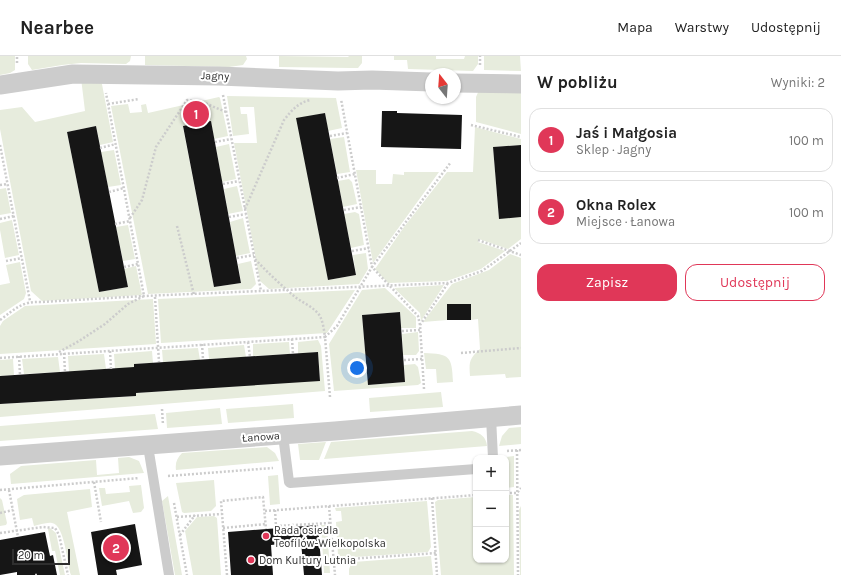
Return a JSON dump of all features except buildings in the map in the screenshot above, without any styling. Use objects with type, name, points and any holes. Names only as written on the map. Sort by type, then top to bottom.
[{"type":"street","name":"Jagny","points":[[0,85],[73,74],[219,76],[338,81],[372,80],[425,82]]},
{"type":"street","points":[[461,82],[521,84]]},
{"type":"street","name":"Łanowa","points":[[0,456],[148,446],[521,415]]},
{"type":"lane","points":[[492,417],[493,455]]},
{"type":"lane","points":[[283,435],[286,467],[290,483],[473,469]]},
{"type":"lane","points":[[148,446],[169,575]]},
{"type":"path","points":[[102,74],[144,296]]},
{"type":"path","points":[[219,76],[261,291]]},
{"type":"path","points":[[335,97],[341,97],[372,268],[418,316],[420,325],[424,389]]},
{"type":"path","points":[[245,210],[284,120],[294,107],[317,98]]},
{"type":"path","points":[[108,104],[139,99]]},
{"type":"path","points":[[115,224],[130,220],[142,200],[156,147],[187,100],[200,101],[226,112]]},
{"type":"path","points":[[471,125],[521,137]]},
{"type":"path","points":[[330,136],[347,133]]},
{"type":"path","points":[[215,142],[231,139]]},
{"type":"path","points":[[100,148],[116,144]]},
{"type":"path","points":[[0,145],[30,302]]},
{"type":"path","points":[[0,358],[325,337],[336,326],[372,268],[451,162]]},
{"type":"path","points":[[338,178],[355,174]]},
{"type":"path","points":[[223,184],[239,181]]},
{"type":"path","points":[[0,185],[7,184]]},
{"type":"path","points":[[109,192],[124,188]]},
{"type":"path","points":[[344,210],[361,207]]},
{"type":"path","points":[[229,217],[246,214]]},
{"type":"path","points":[[0,219],[14,216]]},
{"type":"path","points":[[177,226],[194,295]]},
{"type":"path","points":[[478,240],[521,255]]},
{"type":"path","points":[[0,320],[20,306],[30,302],[448,283],[482,271],[521,243]]},
{"type":"path","points":[[352,252],[368,248]]},
{"type":"path","points":[[236,258],[254,257]]},
{"type":"path","points":[[254,257],[266,271],[320,316],[324,328],[330,396]]},
{"type":"path","points":[[6,261],[22,258]]},
{"type":"path","points":[[124,267],[138,264]]},
{"type":"path","points":[[420,325],[448,283]]},
{"type":"path","points":[[58,354],[105,324],[128,304],[144,296]]},
{"type":"path","points":[[155,297],[159,362]]},
{"type":"path","points":[[402,331],[420,330]]},
{"type":"path","points":[[292,339],[293,354]]},
{"type":"path","points":[[248,342],[250,357]]},
{"type":"path","points":[[202,344],[203,359]]},
{"type":"path","points":[[461,353],[521,348]]},
{"type":"path","points":[[110,351],[111,369]]},
{"type":"path","points":[[64,353],[65,372]]},
{"type":"path","points":[[19,356],[20,374]]},
{"type":"path","points":[[404,360],[422,358]]},
{"type":"path","points":[[162,409],[163,428]]},
{"type":"path","points":[[517,450],[518,575]]},
{"type":"path","points":[[493,455],[521,450]]},
{"type":"path","points":[[0,490],[286,467]]},
{"type":"path","points":[[169,476],[171,483]]},
{"type":"path","points":[[94,482],[101,522]]},
{"type":"path","points":[[509,493],[517,492],[521,488]]},
{"type":"path","points":[[10,490],[18,537]]},
{"type":"path","points":[[265,511],[473,495]]},
{"type":"path","points":[[173,496],[187,575]]},
{"type":"path","points":[[227,575],[221,501],[264,497],[266,529]]},
{"type":"path","points":[[432,498],[438,575]]},
{"type":"path","points":[[329,506],[335,575]]},
{"type":"path","points":[[0,513],[13,510]]},
{"type":"path","points":[[275,510],[276,526],[330,523]]},
{"type":"path","points":[[176,517],[222,514]]},
{"type":"path","points":[[180,535],[195,515]]},
{"type":"path","points":[[223,528],[266,524]]},
{"type":"path","points":[[0,533],[50,526],[55,528],[60,535],[68,575]]},
{"type":"path","points":[[334,560],[437,553]]},
{"type":"shaded area","points":[[0,56],[15,56],[15,70],[10,73],[0,75]]},
{"type":"shaded area","points":[[28,56],[131,56],[130,61],[126,64],[81,63],[32,70],[28,64]]},
{"type":"shaded area","points":[[145,56],[246,56],[247,59],[243,65],[229,67],[145,65]]},
{"type":"shaded area","points":[[279,56],[362,56],[362,63],[358,68],[279,67]]},
{"type":"shaded area","points":[[394,56],[436,56],[436,59],[464,59],[465,56],[478,56],[478,64],[473,71],[461,71],[461,68],[408,69],[407,60],[394,60]]},
{"type":"shaded area","points":[[484,56],[520,56],[521,71],[484,70]]},
{"type":"shaded area","points":[[81,78],[101,79],[113,142],[100,145],[96,126],[67,132],[99,292],[128,287],[124,269],[136,266],[142,295],[42,301],[31,291],[0,129],[0,110],[22,107],[35,122],[85,111]]},
{"type":"shaded area","points":[[479,90],[521,90],[521,134],[476,122],[476,97]]},
{"type":"shaded area","points":[[227,96],[336,98],[342,128],[328,131],[325,113],[297,119],[328,280],[356,275],[353,255],[366,253],[368,269],[359,284],[269,289],[260,281],[234,143],[257,143],[254,107],[240,107],[241,114],[247,114],[249,134],[233,136]]},
{"type":"shaded area","points":[[219,97],[228,136],[214,139],[211,122],[204,123],[200,104],[188,106],[191,125],[183,127],[214,287],[241,283],[238,264],[251,261],[256,284],[251,289],[148,294],[111,106],[128,104],[130,113],[142,112],[141,105],[146,104],[148,113]]},
{"type":"shaded area","points":[[475,127],[521,139],[521,145],[493,147],[499,218],[521,217],[521,239],[508,249],[479,239],[478,242],[505,251],[481,269],[447,281],[388,283],[375,269],[404,227],[447,172],[473,172]]},
{"type":"shaded area","points":[[344,137],[350,172],[337,174],[330,139]]},
{"type":"shaded area","points":[[229,144],[236,179],[222,182],[216,147]]},
{"type":"shaded area","points":[[114,150],[121,185],[108,187],[101,152]]},
{"type":"shaded area","points":[[356,170],[376,170],[376,184],[392,184],[393,174],[404,175],[404,172],[439,172],[373,263]]},
{"type":"shaded area","points":[[349,179],[352,182],[357,204],[343,207],[338,181]]},
{"type":"shaded area","points":[[237,186],[243,211],[228,214],[224,189]]},
{"type":"shaded area","points":[[6,188],[11,213],[0,215],[0,189]]},
{"type":"shaded area","points":[[355,212],[359,214],[364,245],[351,248],[344,214]]},
{"type":"shaded area","points":[[243,218],[250,253],[236,256],[230,222]]},
{"type":"shaded area","points":[[12,220],[19,255],[5,258],[0,223]]},
{"type":"shaded area","points":[[128,225],[135,259],[123,261],[116,227]]},
{"type":"shaded area","points":[[510,254],[521,258],[521,377],[506,378],[505,374],[470,376],[470,361],[480,349],[478,319],[471,320],[471,304],[447,304],[447,320],[423,322],[452,284],[489,270]]},
{"type":"shaded area","points":[[20,262],[26,293],[24,299],[0,315],[0,285],[10,283],[6,265]]},
{"type":"shaded area","points":[[444,285],[421,321],[420,313],[394,288]]},
{"type":"shaded area","points":[[385,288],[416,317],[416,328],[401,328],[400,312],[362,315],[368,385],[405,382],[404,365],[415,364],[418,367],[421,383],[418,385],[334,391],[329,344],[362,290]]},
{"type":"shaded area","points":[[355,290],[327,333],[161,343],[158,299]]},
{"type":"shaded area","points":[[153,299],[156,344],[0,354],[0,326],[3,321],[25,306]]},
{"type":"shaded area","points":[[418,332],[419,351],[416,355],[403,355],[402,334]]},
{"type":"shaded area","points":[[318,340],[321,346],[325,391],[0,417],[0,404],[136,396],[136,393],[320,380],[318,352],[298,354],[298,342]]},
{"type":"shaded area","points":[[289,342],[290,354],[253,356],[253,344]]},
{"type":"shaded area","points":[[244,345],[246,357],[209,359],[208,348]]},
{"type":"shaded area","points":[[198,348],[200,360],[163,362],[162,350]]},
{"type":"shaded area","points":[[152,351],[153,363],[134,364],[134,367],[115,369],[114,354]]},
{"type":"shaded area","points":[[424,353],[439,354],[448,358],[452,367],[453,382],[437,383],[436,369],[426,369]]},
{"type":"shaded area","points":[[104,354],[106,369],[69,372],[68,356]]},
{"type":"shaded area","points":[[58,357],[60,372],[24,374],[22,359]]},
{"type":"shaded area","points":[[13,359],[14,375],[0,376],[0,360]]},
{"type":"shaded area","points":[[441,392],[443,407],[370,412],[369,398]]},
{"type":"shaded area","points":[[293,404],[294,418],[228,423],[226,409]]},
{"type":"shaded area","points":[[220,408],[222,424],[167,428],[166,413]]},
{"type":"shaded area","points":[[155,414],[158,429],[0,441],[0,426]]},
{"type":"shaded area","points":[[521,427],[521,444],[499,446],[502,436],[509,428]]},
{"type":"shaded area","points":[[472,431],[478,433],[486,440],[487,446],[324,459],[331,442]]},
{"type":"shaded area","points":[[326,442],[319,460],[300,460],[298,444]]},
{"type":"shaded area","points":[[267,447],[275,453],[279,461],[176,470],[177,461],[182,453]]},
{"type":"shaded area","points":[[514,456],[514,487],[509,488],[509,457]]},
{"type":"shaded area","points":[[129,457],[139,461],[144,473],[11,484],[10,474],[21,466],[96,460],[97,475],[119,473],[118,458]]},
{"type":"shaded area","points":[[278,475],[280,504],[270,505],[268,476]]},
{"type":"shaded area","points":[[214,480],[216,506],[211,511],[182,512],[176,483]]},
{"type":"shaded area","points":[[141,485],[144,508],[141,512],[133,513],[129,501],[102,506],[99,488],[105,488],[106,494],[130,492],[129,486]]},
{"type":"shaded area","points":[[90,489],[92,507],[67,512],[80,575],[71,575],[63,537],[60,530],[52,523],[34,526],[32,518],[20,520],[17,499],[24,495]]},
{"type":"shaded area","points":[[509,495],[513,495],[514,575],[441,575],[435,502],[438,500],[473,497],[473,563],[509,563]]},
{"type":"shaded area","points":[[168,496],[182,575],[175,575],[162,501]]},
{"type":"shaded area","points":[[0,498],[2,500],[7,523],[6,525],[0,526]]},
{"type":"shaded area","points":[[427,501],[431,547],[428,552],[340,558],[338,555],[336,522],[342,521],[341,511],[336,511],[335,508]]},
{"type":"shaded area","points":[[521,506],[521,575],[520,575],[519,510]]},
{"type":"shaded area","points":[[214,516],[217,518],[221,575],[193,575],[185,531],[197,517]]},
{"type":"shaded area","points":[[321,525],[327,525],[330,573],[324,573]]},
{"type":"shaded area","points":[[50,528],[56,533],[65,575],[60,575],[55,551],[52,551],[48,529]]},
{"type":"shaded area","points":[[431,556],[433,575],[349,575],[349,569],[352,562]]},
{"type":"place","name":"Jaś i Małgosia","points":[[196,114]]},
{"type":"place","name":"Rada osiedla Teofilów-Wielkopolska","points":[[266,536]]},
{"type":"place","name":"Okna Rolex","points":[[116,548]]},
{"type":"place","name":"Dom Kultury Lutnia","points":[[251,560]]}]
